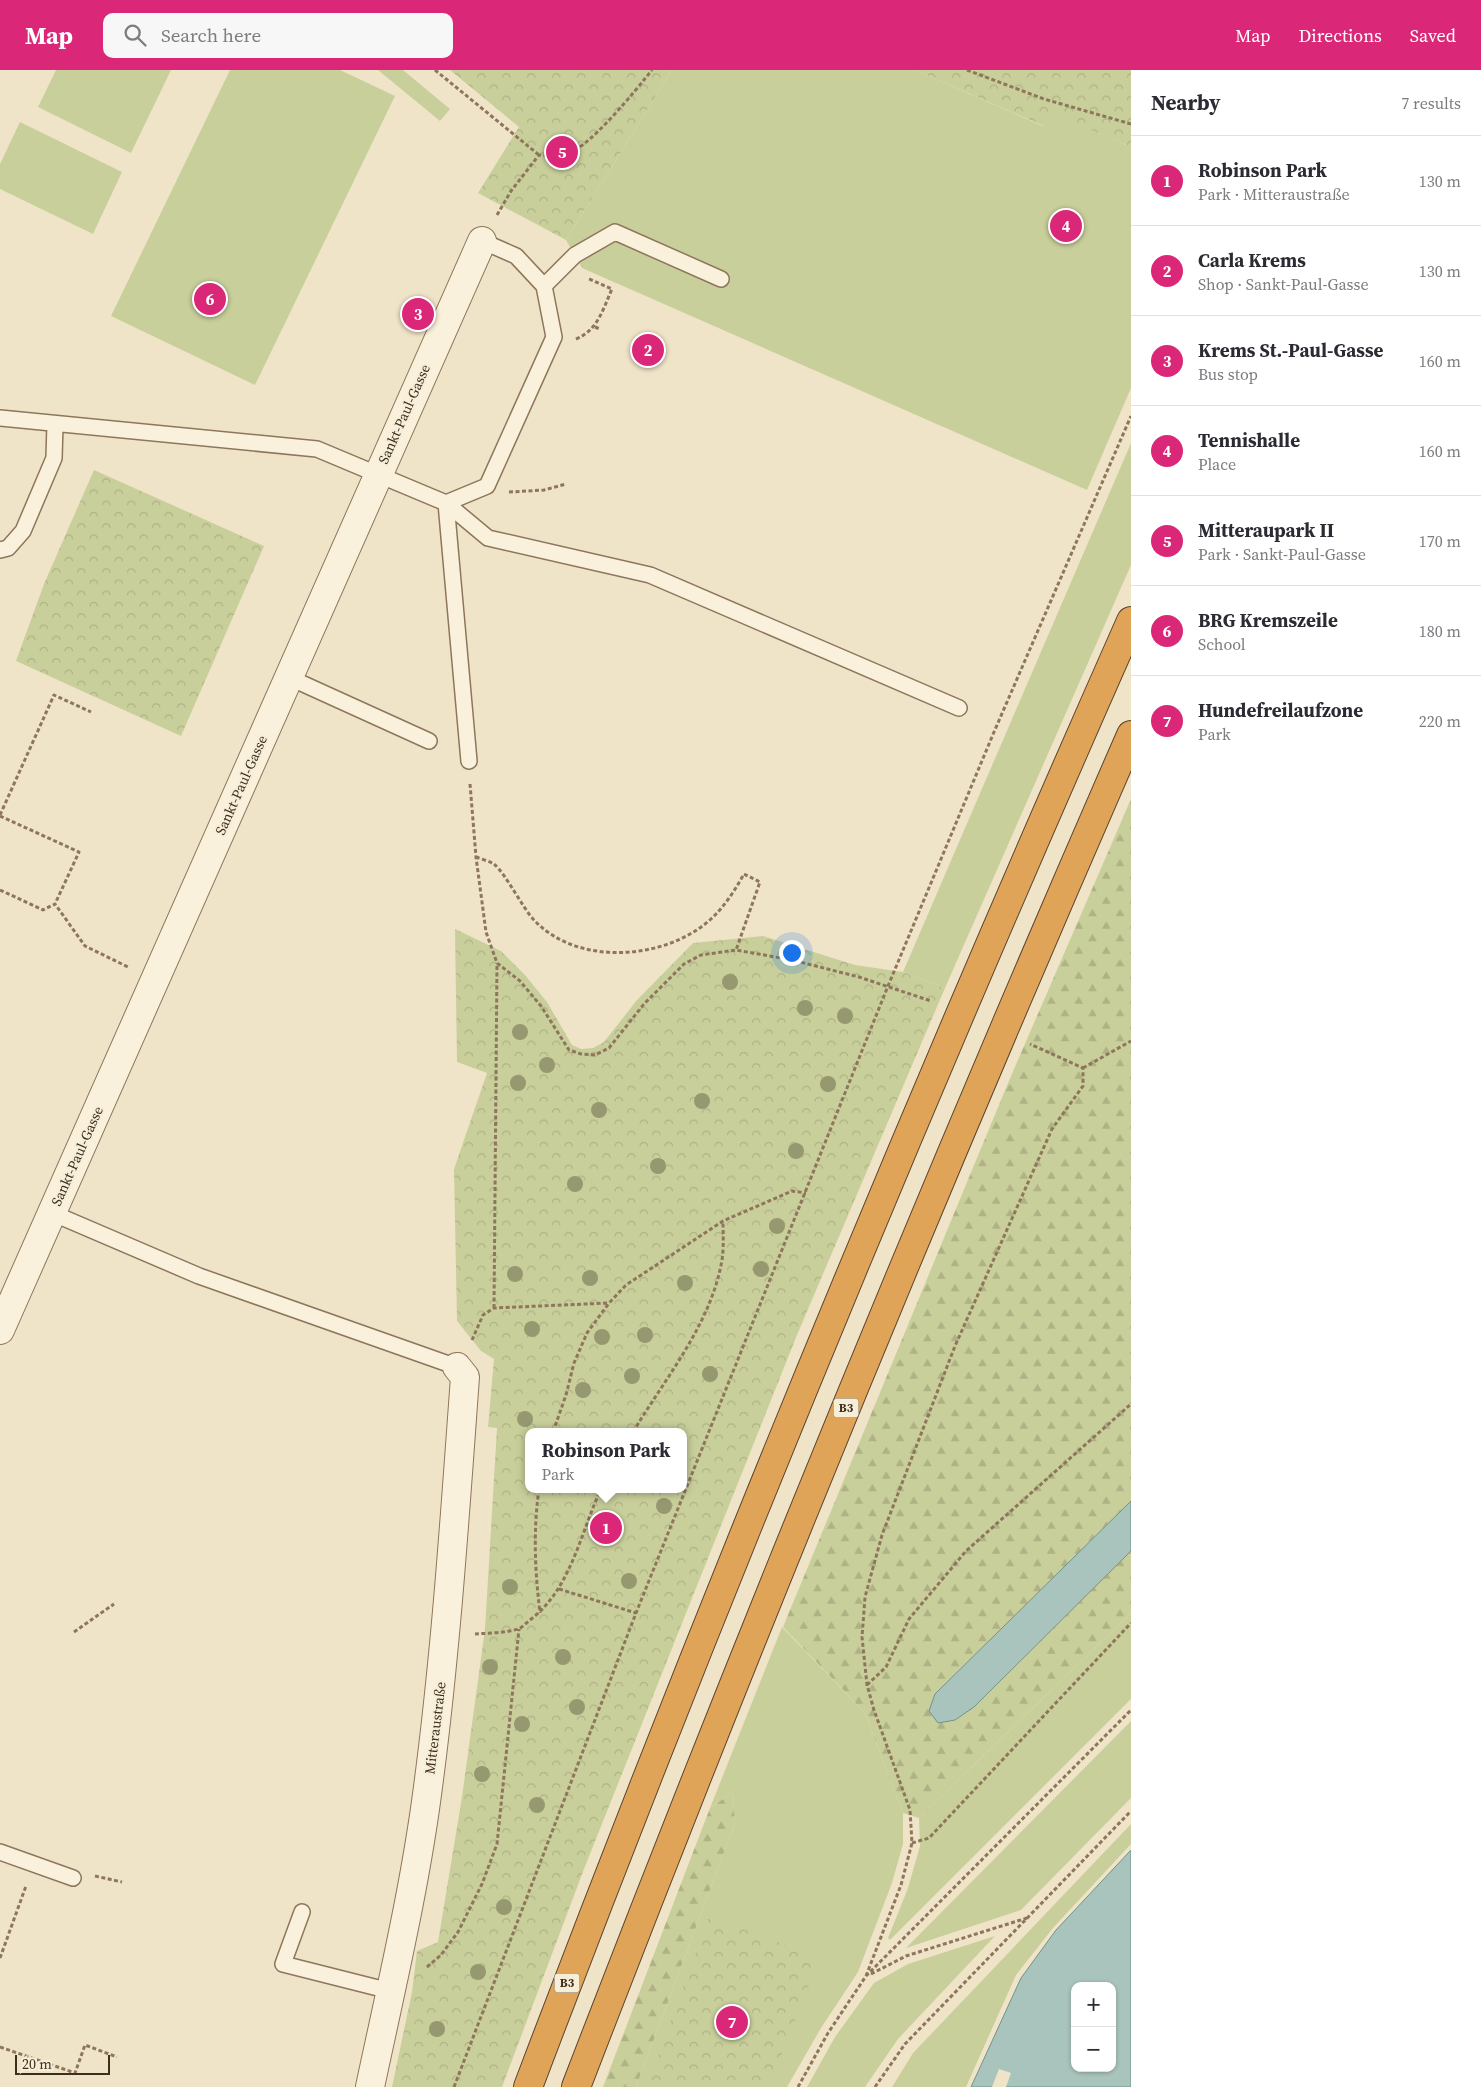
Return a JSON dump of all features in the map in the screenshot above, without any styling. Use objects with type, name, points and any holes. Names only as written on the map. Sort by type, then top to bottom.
[{"type":"highway","name":"B3","points":[[528,2087],[639,1797],[814,1362],[972,984],[1131,620]]},
{"type":"highway","name":"B3","points":[[576,2087],[687,1799],[844,1412],[1024,979],[1131,735]]},
{"type":"street","name":"Sankt-Paul-Gasse","points":[[0,1330],[377,474],[482,241]]},
{"type":"street","name":"Mitteraustraße","points":[[370,2087],[428,1789],[446,1638],[464,1377],[456,1367]]},
{"type":"lane","points":[[544,286],[574,255],[615,232],[721,278]]},
{"type":"lane","points":[[446,503],[487,486],[554,337],[544,286],[516,256],[482,241]]},
{"type":"lane","points":[[0,418],[318,449],[446,503],[488,538],[650,575],[959,708]]},
{"type":"lane","points":[[0,550],[8,548],[22,531],[54,458],[55,424]]},
{"type":"lane","points":[[446,503],[469,761]]},
{"type":"lane","points":[[288,677],[428,741]]},
{"type":"lane","points":[[52,1213],[199,1276],[456,1367]]},
{"type":"lane","points":[[0,1852],[73,1878]]},
{"type":"lane","points":[[302,1912],[283,1964],[390,1991]]},
{"type":"path","points":[[435,70],[539,155],[563,156],[584,144],[627,100],[652,70]]},
{"type":"path","points":[[967,70],[1044,99],[1131,124]]},
{"type":"path","points":[[482,241],[511,191],[539,155]]},
{"type":"path","points":[[544,286],[577,274],[612,289],[595,327],[587,335]]},
{"type":"path","points":[[595,327],[600,329]]},
{"type":"path","points":[[687,1487],[888,986],[994,732],[1131,416]]},
{"type":"path","points":[[487,486],[513,493],[544,490],[566,484]]},
{"type":"path","points":[[0,890],[43,910],[55,904],[78,852],[0,816],[54,696],[91,712]]},
{"type":"path","points":[[469,761],[476,857],[486,932],[497,963],[494,1308]]},
{"type":"path","points":[[476,857],[494,864],[534,920],[558,938],[576,946],[623,952],[650,950],[673,943],[693,932],[711,920],[728,901],[744,874],[760,882],[736,950]]},
{"type":"path","points":[[55,904],[85,946],[122,964]]},
{"type":"path","points":[[497,963],[520,981],[541,1006],[570,1050],[581,1054],[595,1055],[609,1048],[644,1004],[684,964],[701,955],[736,950],[792,960],[888,986],[931,1001]]},
{"type":"path","points":[[1083,1068],[1131,1041]]},
{"type":"path","points":[[1026,1042],[1083,1068]]},
{"type":"path","points":[[866,1976],[901,1885],[912,1844],[910,1810],[874,1710],[867,1685],[862,1638],[865,1597],[882,1535],[955,1346],[1052,1129],[1083,1086],[1083,1068]]},
{"type":"path","points":[[554,1428],[566,1395],[574,1363],[587,1333],[609,1303],[626,1285],[723,1221],[792,1191],[806,1193]]},
{"type":"path","points":[[636,1428],[684,1351],[712,1300],[723,1258],[723,1221]]},
{"type":"path","points":[[456,1367],[477,1331],[483,1315],[494,1308],[609,1303]]},
{"type":"path","points":[[867,1685],[886,1668],[909,1619],[966,1551],[1131,1404]]},
{"type":"path","points":[[539,1493],[536,1514],[535,1571],[540,1613]]},
{"type":"path","points":[[446,1638],[519,1629],[540,1613],[559,1590],[599,1493]]},
{"type":"path","points":[[454,2087],[636,1613],[685,1493]]},
{"type":"path","points":[[559,1590],[636,1613]]},
{"type":"path","points":[[74,1632],[114,1604]]},
{"type":"path","points":[[912,1844],[929,1838],[1131,1623]]},
{"type":"path","points":[[390,1991],[441,1955],[458,1932],[482,1884],[497,1844],[519,1629]]},
{"type":"path","points":[[798,2087],[828,2033],[866,1976],[1131,1710]]},
{"type":"path","points":[[875,2087],[905,2044],[1131,1811]]},
{"type":"path","points":[[0,1958],[33,1864]]},
{"type":"path","points":[[866,1976],[906,1956],[1027,1918]]},
{"type":"path","points":[[0,2047],[75,2074],[85,2045],[117,2056]]},
{"type":"green space","points":[[56,70],[171,70],[131,153],[38,107]]},
{"type":"green space","points":[[230,70],[340,70],[395,96],[255,385],[111,316]]},
{"type":"green space","points":[[378,70],[403,70],[450,109],[440,121]]},
{"type":"green space","points":[[450,70],[672,70],[566,240],[478,193],[519,127]]},
{"type":"green space","points":[[672,70],[915,70],[1043,126],[1050,111],[1131,147],[1131,388],[1087,490],[582,268],[566,240]]},
{"type":"green space","points":[[915,70],[1131,70],[1131,147],[1050,112],[1044,126]]},
{"type":"green space","points":[[20,122],[122,172],[93,234],[0,189],[0,164]]},
{"type":"green space","points":[[1131,443],[1131,565],[945,988],[903,972]]},
{"type":"green space","points":[[94,470],[264,546],[181,736],[16,661],[44,584]]},
{"type":"green space","points":[[1131,799],[1131,1501],[935,1694],[974,1707],[1131,1551],[1131,1613],[919,1818],[903,1813],[865,1713],[783,1627],[1008,1083]]},
{"type":"green space","points":[[455,929],[501,951],[525,975],[547,1002],[572,1045],[581,1049],[593,1048],[604,1042],[637,1000],[693,943],[763,936],[855,965],[903,972],[945,988],[797,1335],[584,1869],[502,2087],[392,2087],[412,1992],[417,1951],[438,1942],[462,1797],[485,1629],[497,1428],[488,1427],[494,1359],[481,1351],[457,1321],[454,1169],[487,1073],[457,1062]]},
{"type":"green space","points":[[1131,1613],[1131,1699],[890,1940],[888,1938],[908,1888],[920,1846],[919,1818]]},
{"type":"green space","points":[[782,1627],[865,1713],[903,1813],[903,1844],[892,1883],[858,1972],[821,2028],[787,2087],[636,2087],[735,1823],[733,1792],[710,1808]]},
{"type":"green space","points":[[1131,1721],[1131,1798],[1021,1910],[906,1948]]},
{"type":"green space","points":[[733,1792],[735,1823],[636,2087],[603,2087],[710,1808]]},
{"type":"green space","points":[[1131,1824],[1131,1844],[1053,1928],[1016,1975],[966,2087],[892,2087],[913,2053]]},
{"type":"green space","points":[[709,1916],[820,1958],[769,2087],[647,2087]]},
{"type":"green space","points":[[995,1936],[898,2039],[865,2087],[807,2087],[835,2037],[874,1983],[908,1964]]},
{"type":"water","points":[[1131,1501],[1131,1551],[974,1707],[955,1720],[938,1723],[929,1711],[935,1694]]},
{"type":"water","points":[[1131,1850],[1131,2087],[971,2087],[1021,1978],[1056,1930]]},
{"type":"pier","points":[[999,2069],[1011,2073],[1006,2087],[992,2087]]},
{"type":"place","name":"Mitteraupark II","points":[[562,152]]},
{"type":"place","name":"Tennishalle","points":[[1066,226]]},
{"type":"place","name":"BRG Kremszeile","points":[[210,299]]},
{"type":"place","name":"Krems St.-Paul-Gasse","points":[[418,314]]},
{"type":"place","name":"Carla Krems","points":[[648,350]]},
{"type":"place","name":"Robinson Park","points":[[606,1528]]},
{"type":"place","name":"Hundefreilaufzone","points":[[732,2022]]}]
